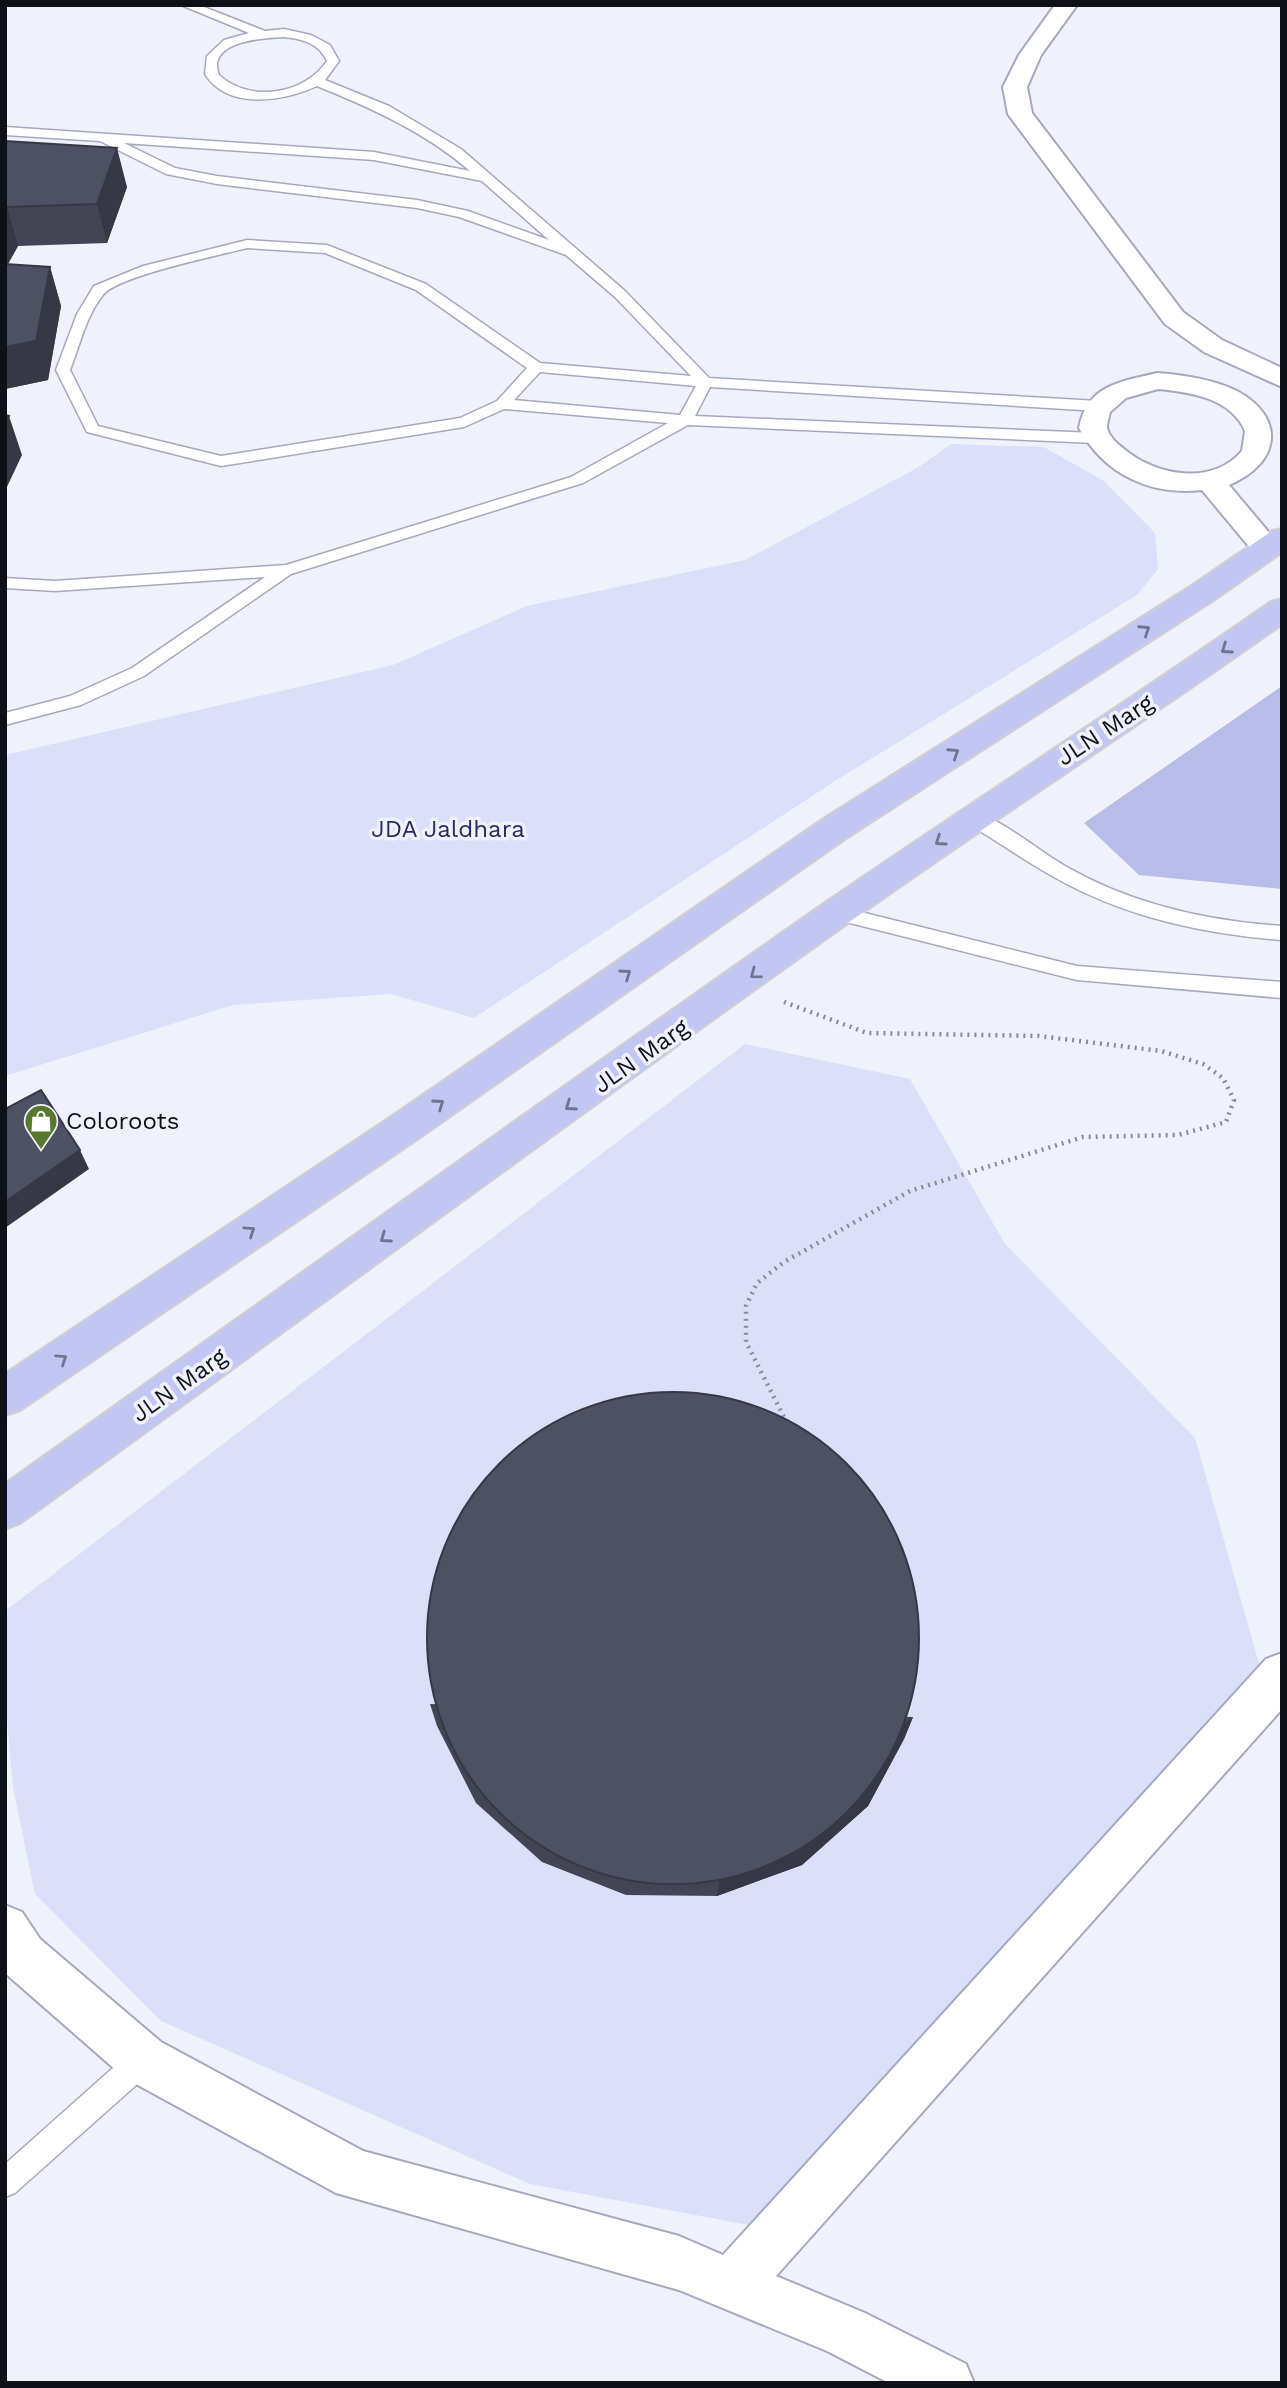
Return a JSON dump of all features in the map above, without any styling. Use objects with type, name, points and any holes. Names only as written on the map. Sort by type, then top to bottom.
[{"type":"main road","points":[[5,1397],[410,1124],[834,829],[1204,592],[1274,543]]},
{"type":"main road","name":"JLN Marg","points":[[5,1509],[742,984],[837,913],[1056,760],[1117,725],[1282,609]]},
{"type":"street","points":[[1066,5],[1030,55],[1015,87],[1020,114],[1174,318],[1213,346],[1282,379]]},
{"type":"street","points":[[1157,382],[1168,363],[1174,318]]},
{"type":"street","points":[[1157,382],[1183,383],[1209,389],[1232,400],[1249,414],[1270,432],[1252,462],[1235,474],[1210,481],[1183,482],[1154,478],[1127,468],[1108,454],[1096,438],[1092,421],[1098,406],[1112,393],[1132,385],[1157,382]]},
{"type":"street","points":[[1210,481],[1274,543]]},
{"type":"street","points":[[732,2285],[1282,1675]]},
{"type":"street","points":[[5,1929],[23,1956],[143,2060],[354,2175],[679,2263],[846,2332],[947,2383]]},
{"type":"lane","points":[[187,5],[263,34],[303,36],[330,51],[333,61],[329,71],[317,81],[284,93],[244,93],[216,80],[210,71],[211,62],[217,52],[229,44],[263,34]]},
{"type":"lane","points":[[317,81],[384,108],[456,152],[491,179],[620,293],[705,382]]},
{"type":"lane","points":[[5,131],[374,156],[491,179]]},
{"type":"lane","points":[[101,137],[171,171],[451,211],[577,254]]},
{"type":"lane","points":[[536,367],[502,404],[464,422],[221,461],[92,429],[63,370],[84,314],[99,289],[148,269],[247,244],[327,249],[421,287],[536,367],[705,382],[1098,406]]},
{"type":"lane","points":[[5,583],[55,586],[287,570],[577,480],[685,420],[705,382]]},
{"type":"lane","points":[[502,404],[685,420],[1096,438]]},
{"type":"lane","points":[[5,719],[75,701],[138,672],[287,570]]},
{"type":"lane","points":[[973,818],[1090,887],[1169,914],[1261,932],[1282,933]]},
{"type":"lane","points":[[837,913],[1077,973],[1282,990]]},
{"type":"lane","points":[[5,2183],[143,2060]]},
{"type":"path","points":[[742,984],[867,1033],[1039,1036],[1161,1051],[1203,1064],[1223,1078],[1234,1100],[1226,1122],[1178,1135],[1083,1137],[910,1191],[784,1262],[757,1283],[746,1306],[746,1342],[794,1436]]},
{"type":"green space","name":"JDA Jaldhara","points":[[951,444],[1044,447],[1104,481],[1155,533],[1158,569],[1137,595],[835,781],[474,1018],[391,994],[233,1005],[5,1076],[5,755],[393,665],[527,606],[745,560],[917,468]]},
{"type":"green space","points":[[745,1044],[910,1079],[1005,1244],[1195,1438],[1260,1667],[754,2226],[530,2184],[161,2021],[35,1894],[13,1788],[5,1699],[5,1611]]},
{"type":"shaded area","points":[[1282,686],[1282,889],[1139,875],[1084,823]]},
{"type":"building","points":[[5,141],[117,148],[97,204],[7,207],[5,210]]},
{"type":"building","points":[[5,264],[50,267],[36,341],[5,347]]},
{"type":"building","name":"Coloroots","points":[[41,1090],[80,1150],[5,1202],[5,1109]]},
{"type":"building","points":[[673,1392],[721,1396],[767,1410],[810,1433],[847,1464],[878,1501],[901,1544],[915,1590],[919,1638],[915,1686],[901,1732],[878,1775],[847,1812],[810,1843],[767,1866],[721,1880],[673,1884],[625,1880],[579,1866],[536,1843],[499,1812],[468,1775],[445,1732],[431,1686],[427,1638],[431,1590],[445,1544],[468,1501],[499,1464],[536,1433],[579,1410],[625,1396]]},
{"type":"place","name":"Coloroots","points":[[41,1151]]}]
